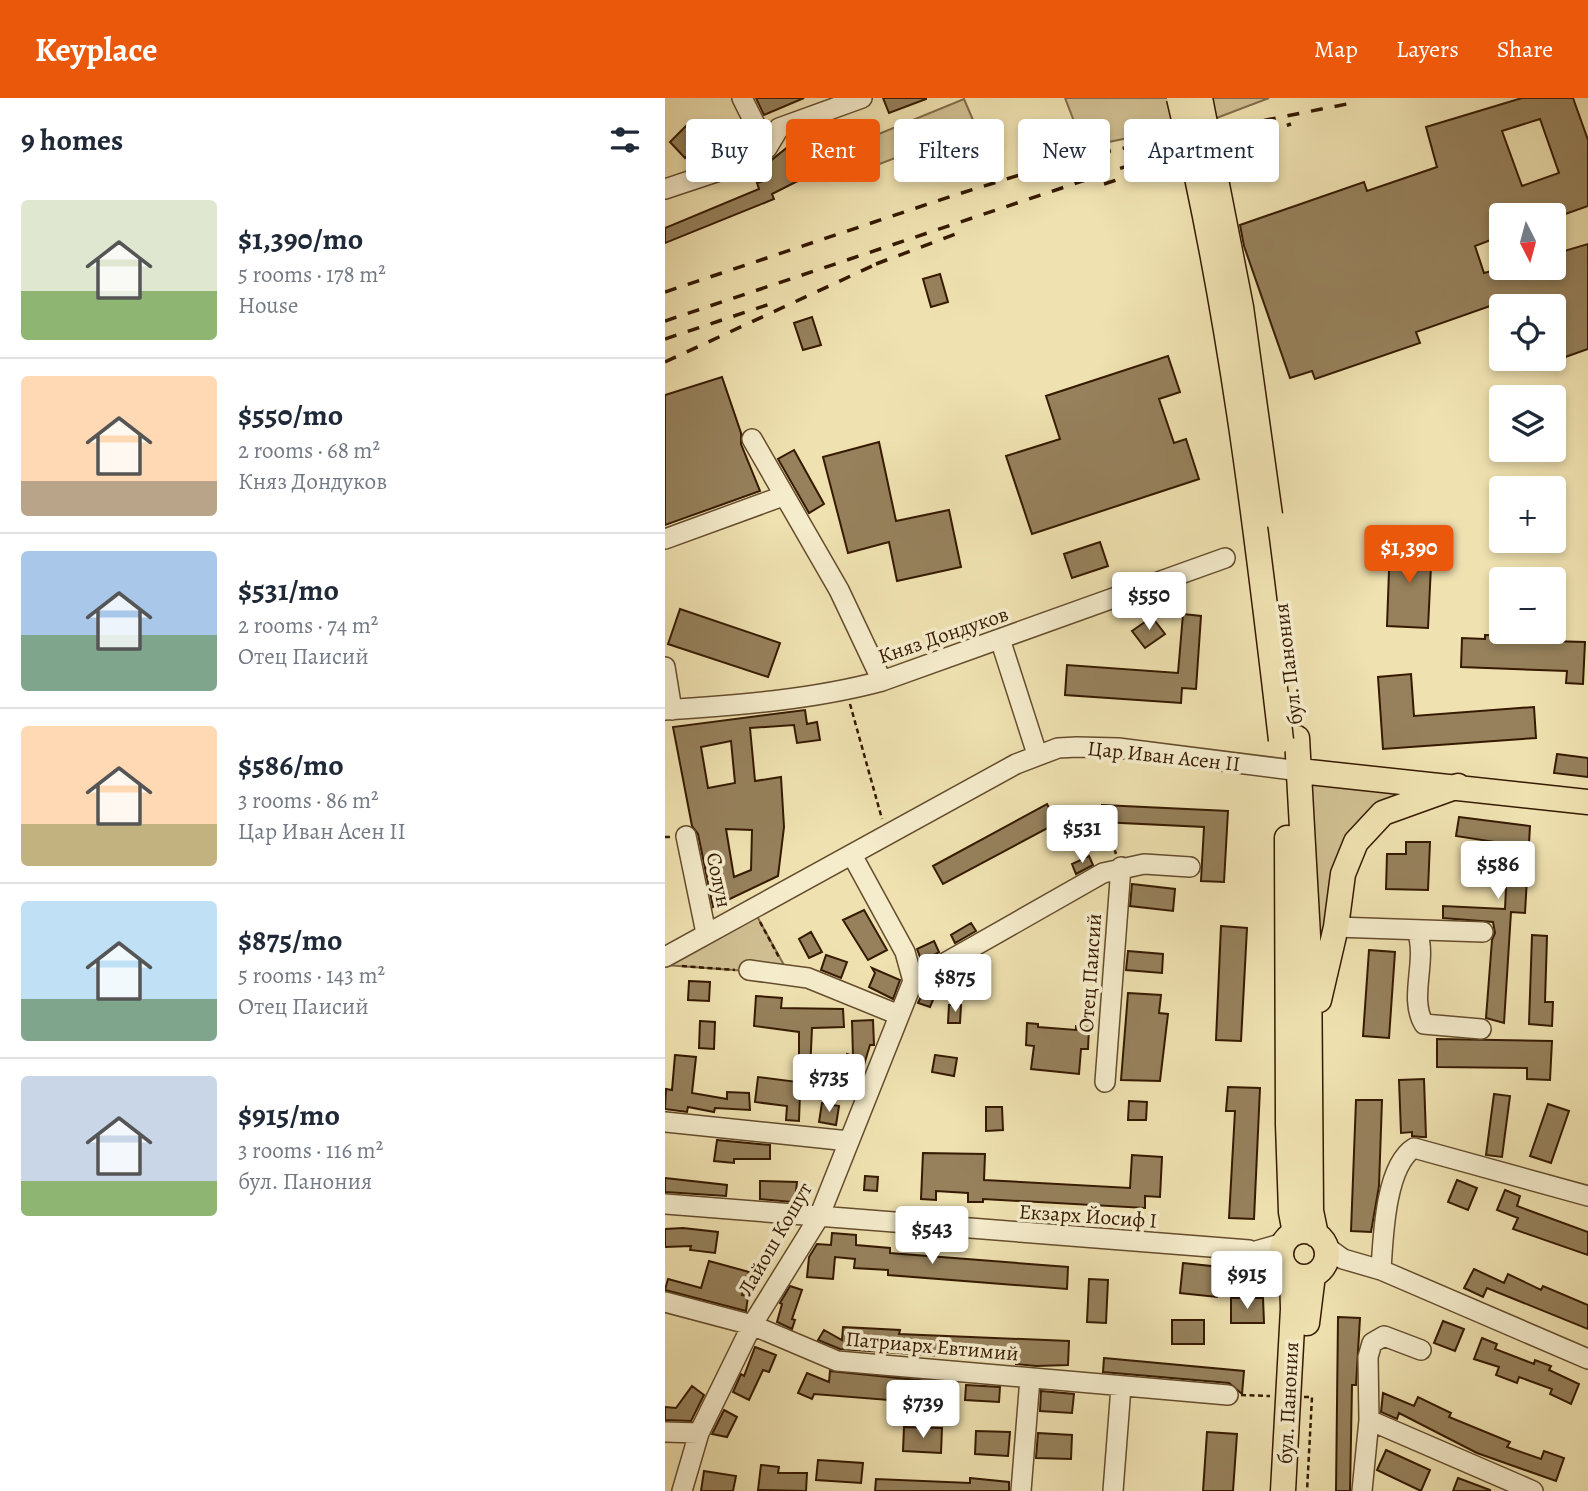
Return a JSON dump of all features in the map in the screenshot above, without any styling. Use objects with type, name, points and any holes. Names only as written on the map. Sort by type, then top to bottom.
[{"type":"main road","name":"бул. Панония","points":[[1179,98],[1223,305],[1289,739]]},
{"type":"main road","name":"бул. Панония","points":[[1200,98],[1239,294],[1262,439],[1292,770],[1310,1037],[1311,1212],[1283,1491]]},
{"type":"main road","name":"бул. Панония","points":[[1292,770],[1288,1124],[1291,1212],[1308,1255],[1308,1302],[1297,1491]]},
{"type":"main road","name":"Цар Иван Асен II","points":[[1292,770],[1588,802]]},
{"type":"main road","points":[[1310,1037],[1336,927],[1349,857],[1369,825],[1383,813],[1401,804],[1458,786]]},
{"type":"street","points":[[741,98],[752,119]]},
{"type":"street","points":[[772,140],[779,128],[862,98]]},
{"type":"street","points":[[665,189],[686,182]]},
{"type":"street","points":[[752,439],[839,590],[882,681]]},
{"type":"street","points":[[665,539],[783,496]]},
{"type":"street","name":"Княз Дондуков","points":[[669,710],[764,703],[847,690],[882,681],[1225,558]]},
{"type":"street","points":[[1000,639],[1037,754]]},
{"type":"street","points":[[665,667],[669,710]]},
{"type":"street","name":"Цар Иван Асен II","points":[[671,961],[706,933],[1037,754],[1058,748],[1118,748],[1292,770]]},
{"type":"street","name":"Солун","points":[[686,836],[706,933]]},
{"type":"street","points":[[852,855],[912,974]]},
{"type":"street","name":"Отец Паисий","points":[[912,974],[1103,873],[1144,864],[1190,867]]},
{"type":"street","name":"Отец Паисий","points":[[1105,1082],[1121,867]]},
{"type":"street","points":[[1336,927],[1483,932]]},
{"type":"street","points":[[1417,931],[1422,951],[1419,1011],[1424,1024],[1481,1028]]},
{"type":"street","points":[[749,970],[789,974],[835,988],[899,1015]]},
{"type":"street","name":"Лайош Кошут","points":[[682,1491],[699,1433],[752,1325],[819,1217],[899,1015],[912,974]]},
{"type":"street","points":[[665,1122],[849,1141]]},
{"type":"street","points":[[1381,1270],[1389,1191],[1408,1152],[1414,1148],[1588,1196]]},
{"type":"street","name":"Екзарх Йосиф I","points":[[665,1204],[1308,1255]]},
{"type":"street","points":[[1308,1255],[1381,1270],[1588,1359]]},
{"type":"street","name":"Патриарх Евтимий","points":[[665,1302],[752,1325],[837,1361],[1228,1395]]},
{"type":"street","points":[[1362,1491],[1369,1420],[1368,1357],[1372,1343],[1384,1336],[1421,1350]]},
{"type":"street","points":[[1021,1491],[1030,1378]]},
{"type":"street","points":[[1113,1491],[1121,1387]]},
{"type":"street","points":[[1369,1420],[1533,1491]]},
{"type":"street","points":[[665,1432],[699,1433]]},
{"type":"path","points":[[847,690],[887,836]]},
{"type":"path","points":[[1107,826],[1121,867]]},
{"type":"path","points":[[753,909],[789,974]]},
{"type":"path","points":[[671,961],[749,970]]},
{"type":"shaded area","points":[[1065,98],[1269,98],[1214,119],[1124,119],[1124,139],[1110,142],[1110,119],[1073,119]]},
{"type":"shaded area","points":[[964,99],[973,119],[915,119]]},
{"type":"shaded area","points":[[894,128],[894,158],[880,164],[880,133]]},
{"type":"shaded area","points":[[1300,771],[1458,786],[1368,825],[1310,1037]]},
{"type":"shaded area","points":[[753,909],[789,974],[665,965]]},
{"type":"building","points":[[756,98],[804,98],[764,115]]},
{"type":"building","points":[[883,98],[926,98],[926,99],[889,113]]},
{"type":"building","points":[[1522,98],[1573,98],[1588,140],[1588,206],[1566,214],[1566,203],[1489,203],[1489,241],[1475,246],[1484,273],[1489,272],[1489,280],[1566,280],[1566,250],[1588,244],[1588,349],[1566,357],[1566,294],[1489,294],[1489,306],[1416,332],[1420,343],[1315,379],[1312,371],[1290,378],[1244,246],[1240,225],[1364,182],[1367,191],[1437,167],[1426,127]],"holes":[[[1540,119],[1559,173],[1522,186],[1502,131]]]},
{"type":"building","points":[[686,126],[685,158],[670,142]]},
{"type":"building","points":[[786,148],[786,182],[796,182],[772,194],[774,199],[665,243],[665,228],[759,189],[757,183],[772,182],[772,160]]},
{"type":"building","points":[[940,274],[948,302],[931,307],[923,279]]},
{"type":"building","points":[[812,317],[821,345],[803,350],[794,323]]},
{"type":"building","points":[[1168,356],[1180,392],[1159,399],[1174,443],[1186,439],[1199,479],[1032,534],[1006,456],[1060,439],[1046,396]]},
{"type":"building","points":[[722,377],[741,433],[741,444],[760,491],[665,525],[665,395]]},
{"type":"building","points":[[879,442],[896,521],[949,510],[961,567],[897,581],[889,542],[848,553],[823,457]]},
{"type":"building","points":[[794,450],[824,504],[809,513],[778,459]]},
{"type":"building","points":[[1100,542],[1108,566],[1072,578],[1064,554]]},
{"type":"building","points":[[1390,543],[1432,545],[1428,628],[1387,626]]},
{"type":"building","points":[[680,609],[780,643],[768,677],[668,644]]},
{"type":"building","points":[[1183,614],[1201,616],[1196,689],[1182,688],[1181,703],[1065,695],[1067,665],[1178,673]]},
{"type":"building","points":[[1152,617],[1165,634],[1145,648],[1132,631]]},
{"type":"building","points":[[1485,635],[1489,635],[1489,644],[1585,642],[1583,684],[1566,683],[1567,671],[1461,667],[1462,638],[1485,639]]},
{"type":"building","points":[[1411,674],[1414,716],[1534,707],[1536,738],[1383,749],[1378,677]]},
{"type":"building","points":[[805,710],[807,724],[817,722],[820,740],[797,743],[794,725],[750,728],[755,781],[781,777],[784,827],[778,876],[713,907],[698,834],[692,826],[673,727]],"holes":[[[731,741],[735,783],[708,788],[701,747]],[[726,829],[752,830],[751,870],[734,877]]]},
{"type":"building","points":[[1557,754],[1588,758],[1588,777],[1554,773]]},
{"type":"building","points":[[1047,804],[1057,823],[943,884],[933,866]]},
{"type":"building","points":[[1102,805],[1228,811],[1224,882],[1201,881],[1204,827],[1101,822]]},
{"type":"building","points":[[1459,817],[1530,826],[1525,913],[1511,912],[1504,1023],[1486,1018],[1492,940],[1495,933],[1493,922],[1443,918],[1443,906],[1505,909],[1508,844],[1456,836]]},
{"type":"building","points":[[1406,842],[1430,842],[1428,890],[1386,889],[1387,854],[1406,854]]},
{"type":"building","points":[[1089,856],[1093,865],[1076,874],[1072,864]]},
{"type":"building","points":[[1132,884],[1175,889],[1173,911],[1130,906]]},
{"type":"building","points":[[864,910],[887,950],[868,960],[843,920]]},
{"type":"building","points":[[971,923],[976,931],[955,943],[951,935]]},
{"type":"building","points":[[1221,926],[1247,928],[1241,1041],[1216,1040]]},
{"type":"building","points":[[811,932],[822,952],[809,958],[799,939]]},
{"type":"building","points":[[1532,935],[1547,936],[1545,1002],[1553,1002],[1552,1026],[1529,1024]]},
{"type":"building","points":[[934,941],[939,952],[922,962],[917,949]]},
{"type":"building","points":[[1369,950],[1395,952],[1389,1038],[1363,1036]]},
{"type":"building","points":[[1128,951],[1163,954],[1162,973],[1126,970]]},
{"type":"building","points":[[826,955],[847,962],[841,978],[821,970]]},
{"type":"building","points":[[872,968],[900,980],[893,999],[869,987],[875,973]]},
{"type":"building","points":[[689,981],[710,982],[709,1001],[688,1000]]},
{"type":"building","points":[[925,988],[936,993],[930,1007],[918,1003]]},
{"type":"building","points":[[1128,993],[1161,995],[1159,1013],[1168,1014],[1160,1081],[1121,1080]]},
{"type":"building","points":[[756,996],[782,998],[781,1008],[843,1009],[844,1027],[812,1028],[809,1094],[800,1093],[799,1121],[786,1120],[787,1106],[755,1102],[758,1077],[797,1082],[799,1061],[799,1032],[754,1026]]},
{"type":"building","points":[[949,1005],[961,1005],[960,1023],[948,1023]]},
{"type":"building","points":[[873,1020],[874,1045],[870,1045],[859,1081],[841,1075],[847,1054],[853,1056],[852,1021]]},
{"type":"building","points":[[700,1021],[715,1022],[714,1049],[699,1048]]},
{"type":"building","points":[[1027,1023],[1038,1024],[1038,1027],[1076,1030],[1076,1026],[1089,1027],[1088,1049],[1081,1049],[1079,1074],[1031,1069],[1034,1046],[1026,1045]]},
{"type":"building","points":[[1437,1039],[1552,1041],[1550,1080],[1527,1079],[1527,1068],[1437,1067]]},
{"type":"building","points":[[675,1055],[696,1057],[692,1093],[727,1099],[727,1092],[749,1093],[750,1110],[715,1108],[714,1112],[688,1107],[687,1112],[665,1109],[666,1089],[672,1090]]},
{"type":"building","points":[[935,1055],[957,1058],[954,1076],[932,1072]]},
{"type":"building","points":[[1424,1079],[1426,1137],[1412,1136],[1412,1132],[1401,1133],[1399,1080]]},
{"type":"building","points":[[1228,1087],[1260,1088],[1254,1219],[1229,1218],[1235,1111],[1226,1111]]},
{"type":"building","points":[[1494,1094],[1510,1096],[1502,1157],[1486,1155]]},
{"type":"building","points":[[1356,1100],[1382,1100],[1379,1186],[1371,1232],[1351,1231]]},
{"type":"building","points":[[1129,1101],[1147,1102],[1146,1120],[1128,1120]]},
{"type":"building","points":[[822,1103],[839,1106],[836,1125],[819,1122]]},
{"type":"building","points":[[1548,1104],[1569,1111],[1551,1163],[1530,1156]]},
{"type":"building","points":[[986,1107],[1002,1107],[1003,1130],[986,1131]]},
{"type":"building","points":[[717,1140],[770,1145],[770,1159],[734,1159],[734,1163],[714,1161]]},
{"type":"building","points":[[923,1153],[985,1154],[984,1180],[1130,1188],[1132,1155],[1162,1157],[1160,1197],[1145,1196],[1145,1208],[983,1199],[983,1202],[968,1202],[968,1193],[936,1191],[936,1200],[921,1199]]},
{"type":"building","points":[[865,1176],[878,1177],[877,1191],[864,1190]]},
{"type":"building","points":[[665,1178],[727,1185],[726,1196],[665,1192]]},
{"type":"building","points":[[1457,1180],[1477,1188],[1468,1210],[1448,1202]]},
{"type":"building","points":[[760,1181],[797,1182],[796,1191],[805,1192],[804,1203],[760,1199]]},
{"type":"building","points":[[1505,1190],[1520,1196],[1517,1206],[1588,1232],[1588,1255],[1513,1229],[1518,1218],[1497,1210]]},
{"type":"building","points":[[665,1229],[718,1232],[715,1253],[690,1250],[691,1246],[665,1247]]},
{"type":"building","points":[[832,1233],[856,1235],[856,1245],[890,1248],[890,1253],[1068,1267],[1067,1289],[888,1275],[888,1270],[854,1268],[855,1259],[835,1257],[833,1279],[807,1277],[809,1257],[817,1244],[831,1245]]},
{"type":"building","points":[[709,1261],[749,1272],[742,1295],[748,1296],[746,1311],[665,1290],[668,1279],[701,1288]]},
{"type":"building","points":[[1183,1263],[1220,1267],[1217,1297],[1180,1293]]},
{"type":"building","points":[[1474,1269],[1504,1283],[1508,1274],[1541,1290],[1543,1286],[1588,1305],[1588,1329],[1487,1288],[1483,1297],[1464,1288]]},
{"type":"building","points":[[1089,1279],[1108,1280],[1106,1323],[1087,1322]]},
{"type":"building","points":[[790,1286],[802,1290],[792,1319],[795,1320],[792,1329],[777,1322],[782,1304],[780,1303]]},
{"type":"building","points":[[1231,1298],[1263,1298],[1264,1323],[1231,1323]]},
{"type":"building","points":[[1338,1317],[1360,1318],[1356,1385],[1352,1385],[1350,1491],[1336,1491]]},
{"type":"building","points":[[1172,1320],[1204,1320],[1204,1344],[1172,1344]]},
{"type":"building","points":[[1443,1321],[1464,1329],[1455,1351],[1434,1343]]},
{"type":"building","points":[[843,1327],[900,1330],[899,1334],[1069,1341],[1068,1365],[1036,1366],[1016,1364],[1016,1361],[840,1349],[818,1340],[824,1330],[842,1340]]},
{"type":"building","points":[[1482,1338],[1497,1344],[1495,1349],[1534,1364],[1535,1360],[1551,1366],[1549,1370],[1579,1384],[1571,1404],[1550,1394],[1552,1389],[1519,1377],[1517,1383],[1496,1375],[1499,1367],[1474,1359]]},
{"type":"building","points":[[755,1347],[776,1355],[769,1372],[763,1370],[749,1400],[733,1392],[741,1374],[744,1376]]},
{"type":"building","points":[[1104,1358],[1244,1371],[1242,1394],[1229,1383],[1103,1372]]},
{"type":"building","points":[[830,1371],[927,1381],[926,1403],[814,1394],[812,1399],[798,1393],[807,1373],[829,1382]]},
{"type":"building","points":[[966,1385],[1000,1387],[999,1402],[965,1400]]},
{"type":"building","points":[[692,1386],[704,1395],[691,1421],[665,1420],[665,1407],[676,1408]]},
{"type":"building","points":[[1041,1391],[1074,1394],[1072,1413],[1040,1411]]},
{"type":"building","points":[[1383,1393],[1414,1406],[1418,1397],[1451,1413],[1449,1417],[1510,1442],[1507,1447],[1541,1459],[1544,1451],[1564,1458],[1556,1481],[1477,1453],[1399,1413],[1397,1419],[1381,1412]]},
{"type":"building","points":[[724,1410],[737,1417],[727,1437],[712,1434]]},
{"type":"building","points":[[904,1427],[942,1428],[941,1453],[903,1451]]},
{"type":"building","points":[[976,1431],[1010,1432],[1008,1456],[975,1454]]},
{"type":"building","points":[[1207,1432],[1237,1434],[1233,1491],[1203,1491]]},
{"type":"building","points":[[1038,1433],[1072,1435],[1071,1459],[1036,1458]]},
{"type":"building","points":[[1386,1450],[1430,1470],[1421,1491],[1377,1470]]},
{"type":"building","points":[[818,1460],[863,1463],[861,1483],[816,1480]]},
{"type":"building","points":[[761,1465],[779,1467],[778,1473],[807,1473],[806,1491],[758,1490]]},
{"type":"building","points":[[704,1471],[736,1476],[733,1491],[701,1491]]},
{"type":"building","points":[[970,1478],[1009,1482],[1009,1491],[875,1491],[876,1479],[970,1483]]},
{"type":"building","points":[[1458,1478],[1490,1490],[1490,1491],[1453,1491]]},
{"type":"railway","points":[[665,292],[1074,158],[1357,102]]},
{"type":"railway","points":[[1104,184],[1291,124]]},
{"type":"railway","points":[[665,321],[1124,167]]},
{"type":"railway","points":[[876,264],[958,233]]},
{"type":"railway","points":[[665,362],[883,261]]},
{"type":"railway","points":[[665,339],[773,303]]}]
